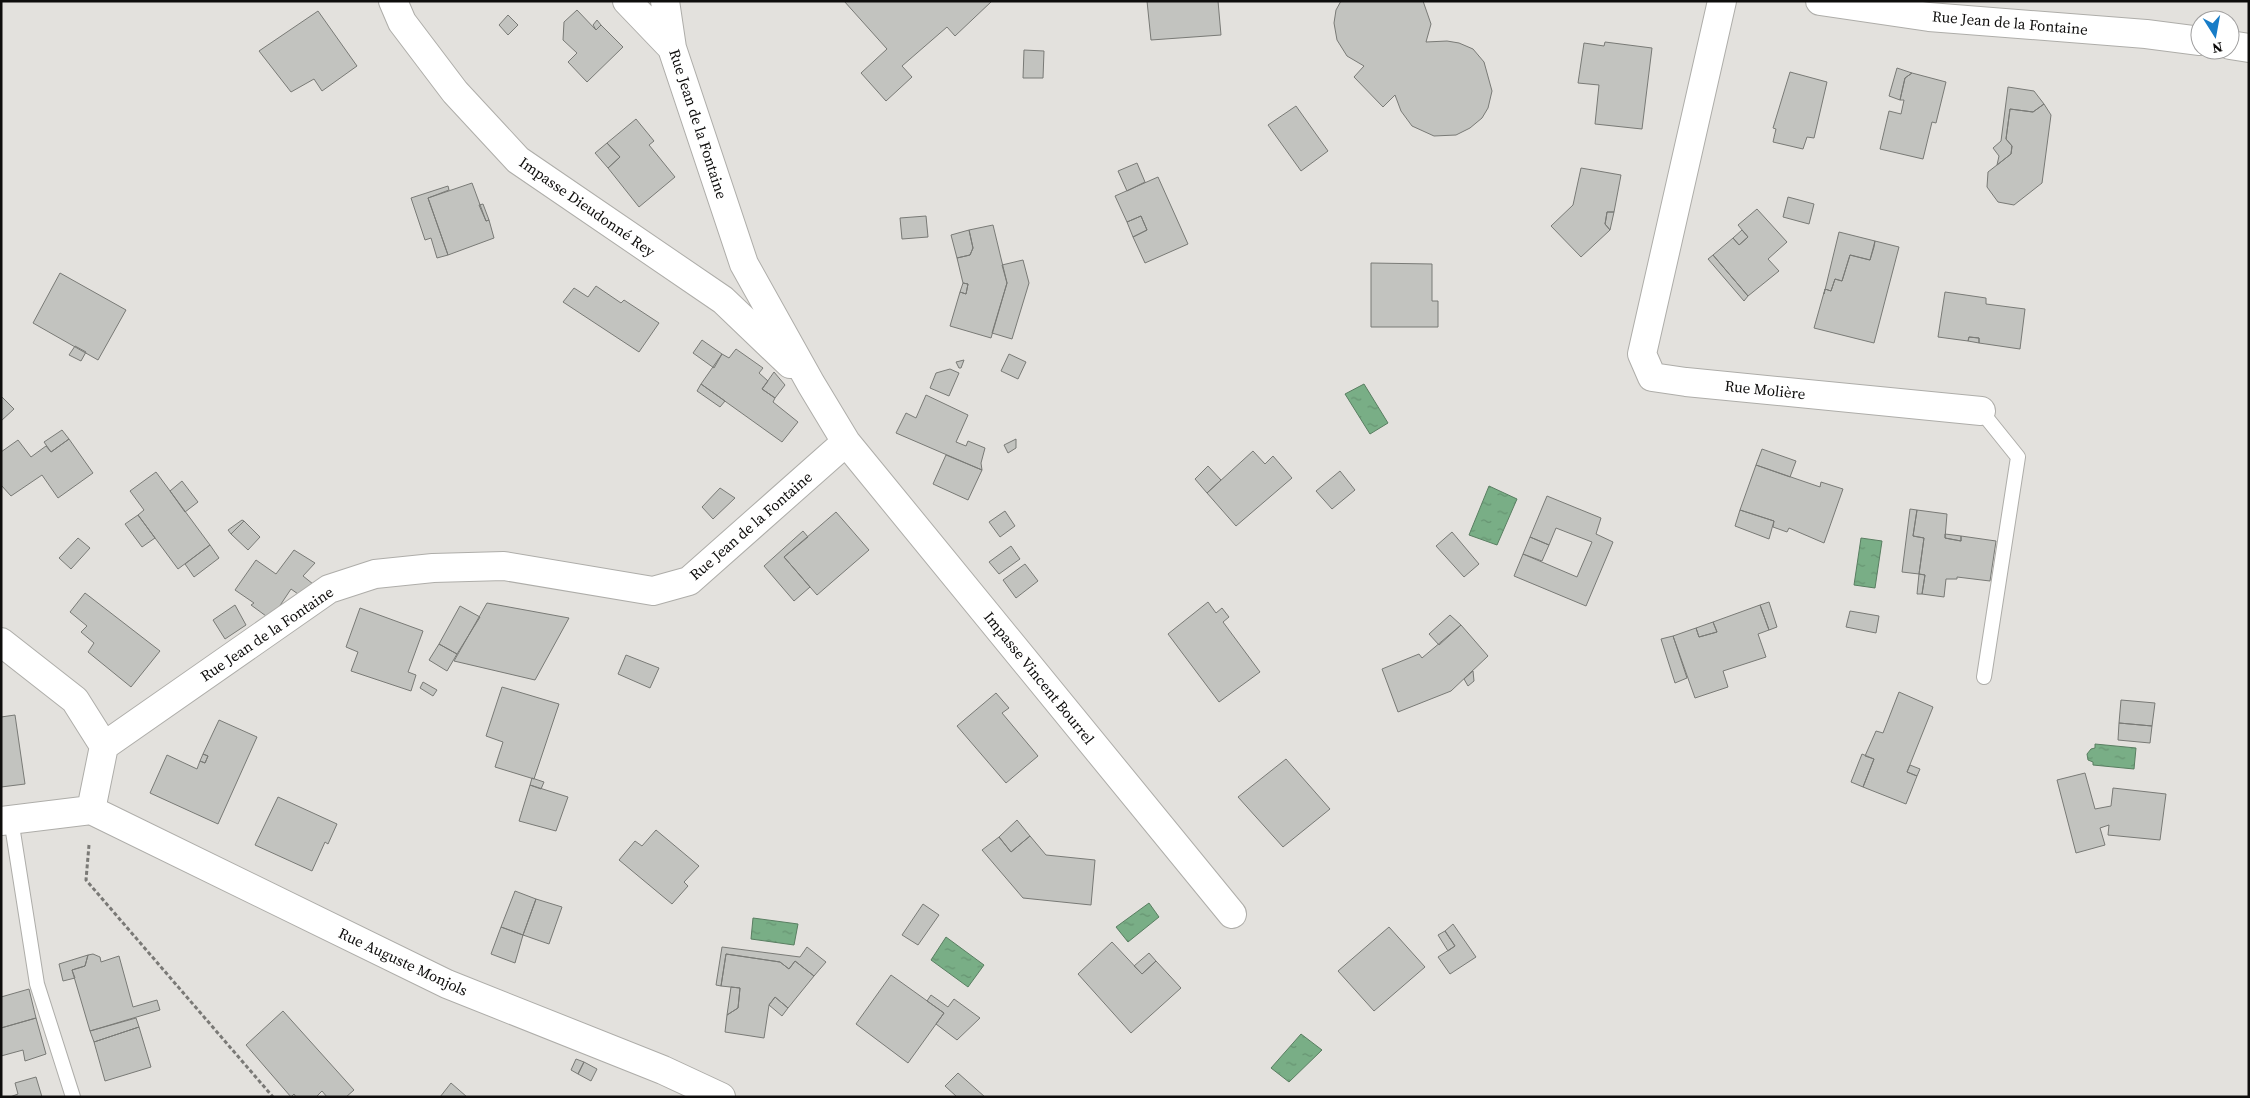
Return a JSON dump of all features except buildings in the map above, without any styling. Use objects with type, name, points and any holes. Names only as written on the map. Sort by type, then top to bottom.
[{"type":"street","name":"Impasse Dieudonné Rey","points":[[393,1],[402,22],[455,92],[518,160],[723,300],[811,384]]},
{"type":"street","points":[[627,1],[672,48]]},
{"type":"street","name":"Rue Jean de la Fontaine","points":[[104,746],[329,589],[375,574],[433,568],[504,566],[653,591],[689,581],[846,442],[811,384],[744,264],[672,48],[665,1]]},
{"type":"street","name":"Rue Molière","points":[[1722,1],[1642,354],[1652,377],[1981,411]]},
{"type":"street","name":"Rue Jean de la Fontaine","points":[[1820,1],[1929,17],[2146,34],[2190,41]]},
{"type":"street","name":"Impasse Vincent Bourrel","points":[[846,442],[1232,914]]},
{"type":"street","points":[[1,642],[75,700],[104,746],[92,810],[6,820]]},
{"type":"street","name":"Rue Auguste Monjols","points":[[92,810],[447,984],[663,1070],[721,1097]]},
{"type":"lane","name":"Rue Molière","points":[[1981,411],[2018,457],[1984,677]]},
{"type":"lane","points":[[6,820],[37,984],[73,1097]]},
{"type":"path","points":[[92,810],[86,880],[274,1097]]},
{"type":"water","points":[[1364,384],[1388,423],[1370,434],[1345,394]]},
{"type":"water","points":[[1489,486],[1517,499],[1497,545],[1469,535]]},
{"type":"water","points":[[1861,538],[1882,541],[1875,588],[1854,585]]},
{"type":"water","points":[[2095,744],[2136,748],[2134,769],[2093,765],[2093,762],[2088,760],[2087,754],[2091,749],[2095,748]]},
{"type":"water","points":[[1149,903],[1159,917],[1128,942],[1116,927]]},
{"type":"water","points":[[753,918],[798,924],[794,945],[751,939]]},
{"type":"water","points":[[946,937],[984,965],[968,987],[931,960]]},
{"type":"water","points":[[1301,1034],[1322,1050],[1289,1082],[1271,1068]]}]
